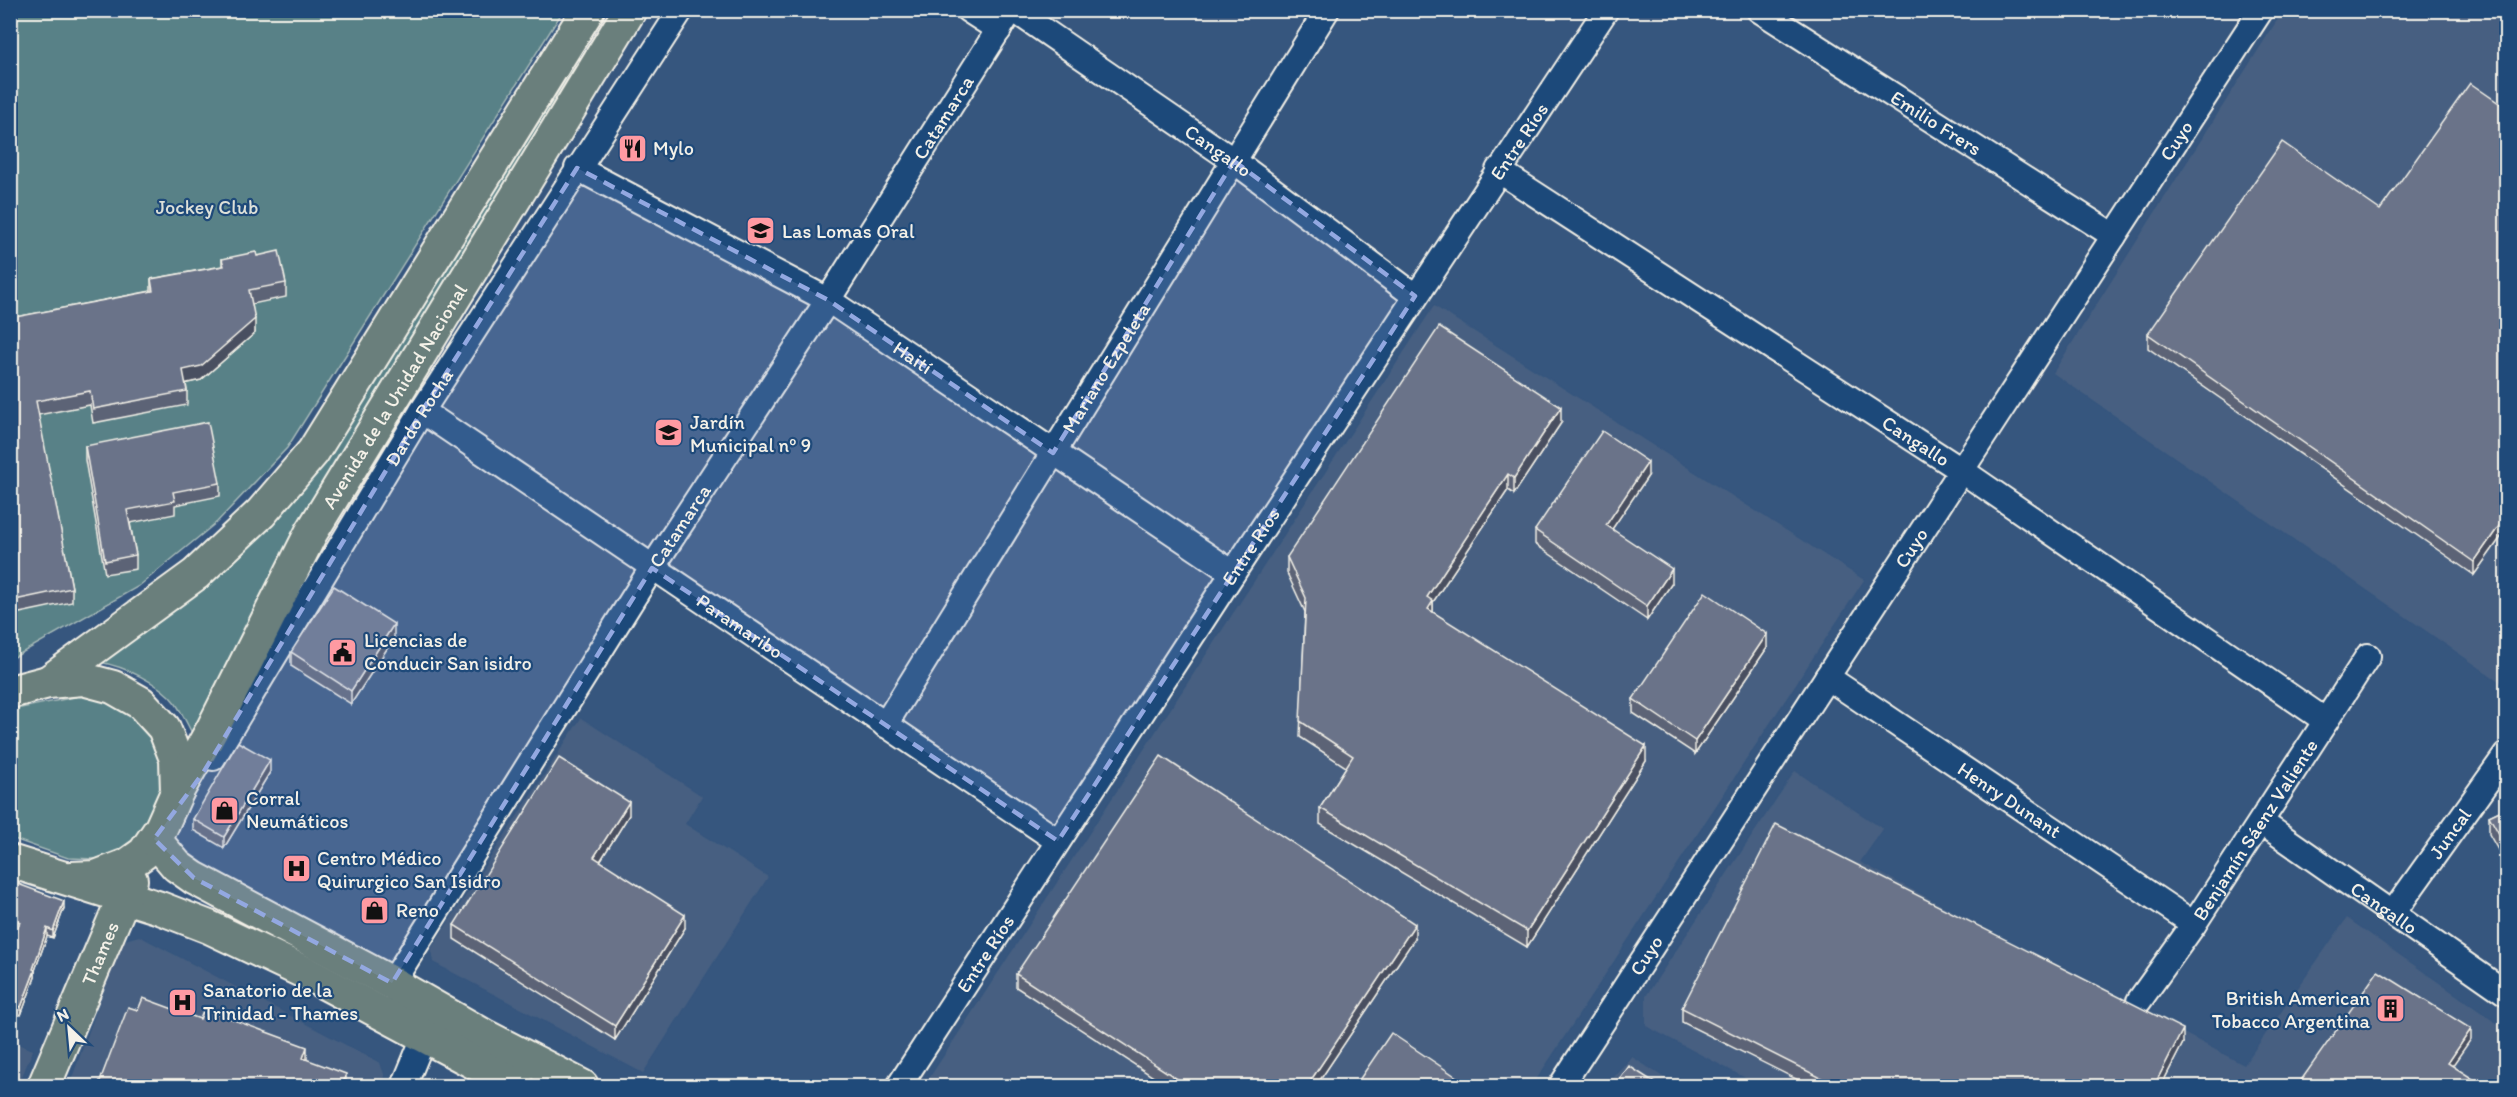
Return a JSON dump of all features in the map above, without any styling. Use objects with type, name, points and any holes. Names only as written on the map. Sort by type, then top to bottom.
[{"type":"main road","name":"Avenida de la Unidad Nacional","points":[[48,682],[196,574],[261,513],[313,452],[588,10]]},
{"type":"main road","name":"Avenida de la Unidad Nacional","points":[[153,840],[213,728],[311,533],[630,10]]},
{"type":"main road","points":[[10,692],[48,682],[83,679],[113,687],[141,703],[164,728],[176,759],[177,792]]},
{"type":"main road","points":[[63,879],[96,877],[127,865],[153,840],[177,866],[194,878],[392,983],[483,1035],[582,1086]]},
{"type":"main road","name":"Thames","points":[[44,1086],[123,898],[153,840]]},
{"type":"main road","points":[[10,861],[160,908],[209,927],[306,973],[518,1086]]},
{"type":"street","name":"Dardo Rocha","points":[[153,840],[203,773],[422,411],[681,10]]},
{"type":"street","name":"Cangallo","points":[[968,10],[1008,17],[1234,161],[1415,296]]},
{"type":"street","name":"Mariano Ezpeleta","points":[[885,725],[1327,10]]},
{"type":"street","name":"Entre Ríos","points":[[899,1086],[1415,296],[1606,10]]},
{"type":"street","name":"Emilio Frers","points":[[1760,10],[2114,236]]},
{"type":"street","name":"Cuyo","points":[[1562,1086],[2261,10]]},
{"type":"street","name":"Catamarca","points":[[392,983],[652,568],[828,300],[1008,17]]},
{"type":"street","name":"Haití","points":[[577,168],[828,300],[1233,573]]},
{"type":"street","name":"Cangallo","points":[[1498,170],[1961,470],[2326,721]]},
{"type":"street","name":"Paramaribo","points":[[422,411],[1058,841]]},
{"type":"street","name":"Benjamín Sáenz Valiente","points":[[2139,1000],[2194,924],[2368,656]]},
{"type":"street","name":"Henry Dunant","points":[[1827,677],[2194,924]]},
{"type":"street","name":"Juncal","points":[[2392,913],[2506,755]]},
{"type":"street","name":"Cangallo","points":[[2261,822],[2506,993]]},
{"type":"street","points":[[392,983],[424,1037],[404,1086]]},
{"type":"highlighted area","points":[[1234,161],[1415,296],[1058,841],[652,568],[392,983],[194,878],[154,839],[203,773],[422,411],[577,168],[828,300],[1053,453]]},
{"type":"shaded area","points":[[2283,11],[2506,11],[2506,686],[2053,373]]},
{"type":"shaded area","points":[[1434,306],[1864,580],[1532,1086],[924,1086]]},
{"type":"shaded area","points":[[581,718],[702,796],[685,824],[768,877],[643,1073],[433,962],[431,949]]},
{"type":"shaded area","points":[[1795,771],[1883,829],[1860,862],[2244,1065],[2347,918],[2506,1030],[2506,1086],[1761,1086],[1646,1026],[1646,996]]},
{"type":"shaded area","name":"Sanatorio de la Trinidad - Thames","points":[[139,936],[380,1063],[385,1077],[382,1086],[69,1086],[122,941]]},
{"type":"shaded area","points":[[10,1041],[33,1050],[18,1086],[11,1086]]},
{"type":"shaded area","points":[[1632,1057],[1677,1086],[1606,1086]]},
{"type":"green space","name":"Jockey Club","points":[[10,11],[563,11],[287,448],[217,522],[139,586],[11,659]]},
{"type":"green space","points":[[611,11],[616,11],[194,737],[176,704],[161,689],[119,667],[99,662],[253,535],[330,456],[531,134]]},
{"type":"green space","points":[[85,695],[111,699],[153,730],[168,783],[146,833],[123,850],[96,859],[68,858],[11,838],[11,710]]},
{"type":"building","points":[[2470,83],[2506,108],[2506,516],[2474,562],[2148,334],[2282,142],[2380,210]]},
{"type":"building","points":[[279,251],[286,283],[249,290],[255,319],[201,366],[183,370],[187,391],[93,409],[90,391],[36,401],[72,588],[10,601],[10,318],[153,291],[151,279],[224,266],[222,259],[256,252],[257,256]]},
{"type":"building","points":[[1439,327],[1561,407],[1514,478],[1508,474],[1427,597],[1433,601],[1428,609],[1646,746],[1527,931],[1320,808],[1353,756],[1300,721],[1306,598],[1287,557]]},
{"type":"building","points":[[208,422],[220,483],[173,492],[175,501],[127,510],[136,555],[105,561],[85,446]]},
{"type":"building","points":[[1602,431],[1648,462],[1606,525],[1672,569],[1647,606],[1535,530]]},
{"type":"building","name":"Licencias de Conducir San isidro","points":[[334,586],[394,624],[351,691],[291,652]]},
{"type":"building","points":[[1705,592],[1767,634],[1695,741],[1633,699]]},
{"type":"building","points":[[238,742],[270,760],[224,837],[193,819]]},
{"type":"building","points":[[1161,756],[1415,924],[1307,1086],[1188,1086],[1016,974]]},
{"type":"building","points":[[559,758],[629,802],[594,857],[685,915],[615,1026],[454,925]]},
{"type":"building","points":[[2506,808],[2506,846],[2489,816]]},
{"type":"building","points":[[1776,824],[2183,1029],[2154,1086],[1837,1086],[1682,1008]]},
{"type":"building","points":[[10,881],[64,901],[53,931],[47,928],[21,1007],[10,1003],[10,947],[20,922],[10,918]]},
{"type":"building","name":"British American Tobacco Argentina","points":[[2378,971],[2471,1029],[2448,1063],[2484,1086],[2297,1086]]},
{"type":"building","points":[[143,998],[200,1019],[204,1009],[307,1047],[303,1058],[346,1074],[342,1086],[98,1086],[128,1007],[138,1010]]},
{"type":"building","points":[[1391,1033],[1470,1086],[1355,1086]]},
{"type":"building","points":[[1629,1066],[1660,1086],[1615,1086]]},
{"type":"place","name":"Mylo","points":[[632,148]]},
{"type":"place","name":"Las Lomas Oral","points":[[761,231]]},
{"type":"place","name":"Jardín Municipal nº 9","points":[[669,433]]},
{"type":"place","name":"Licencias de Conducir San isidro","points":[[343,652]]},
{"type":"place","name":"Corral Neumáticos","points":[[225,810]]},
{"type":"place","name":"Centro Médico Quirurgico San Isidro","points":[[296,869]]},
{"type":"place","name":"Reno","points":[[375,910]]},
{"type":"place","name":"Sanatorio de la Trinidad - Thames","points":[[182,1002]]},
{"type":"place","name":"British American Tobacco Argentina","points":[[2391,1009]]}]
